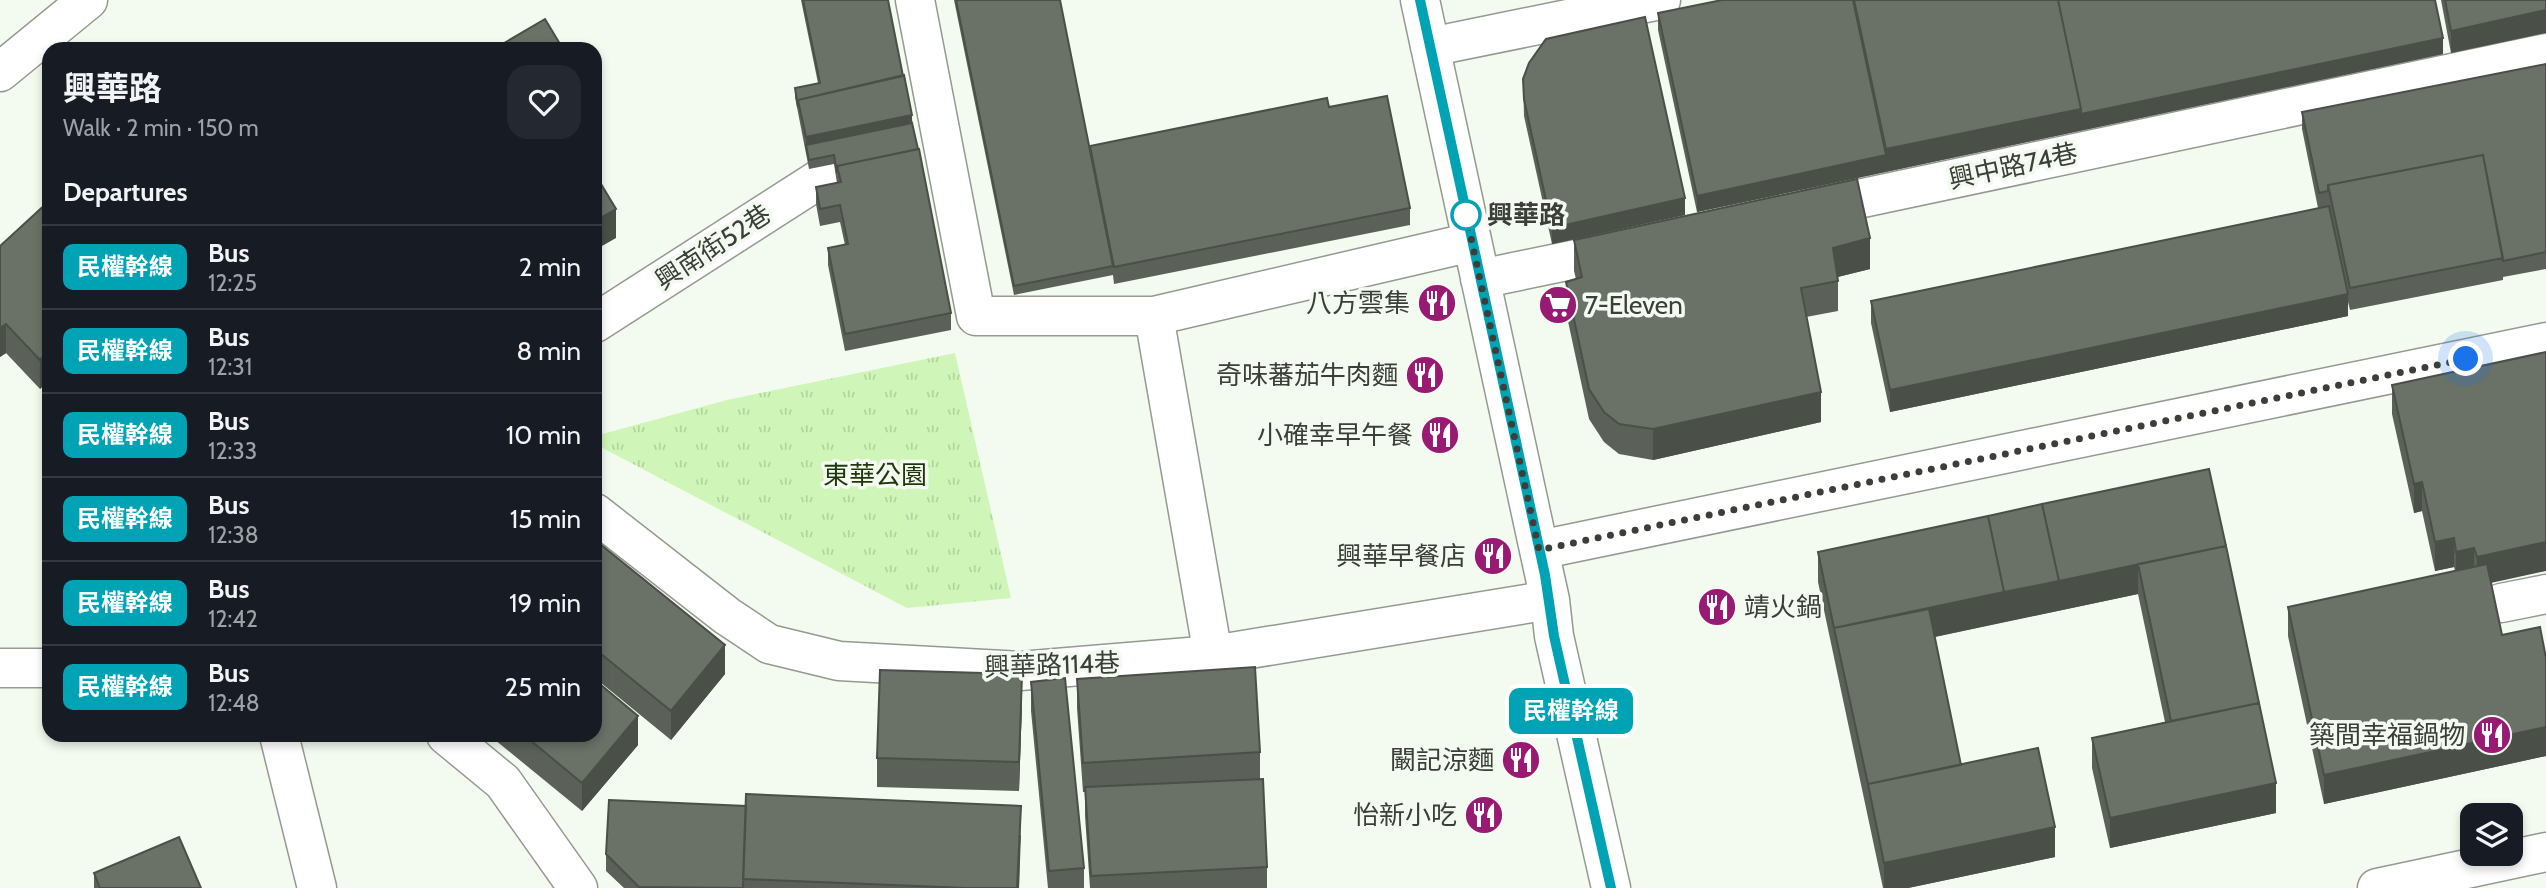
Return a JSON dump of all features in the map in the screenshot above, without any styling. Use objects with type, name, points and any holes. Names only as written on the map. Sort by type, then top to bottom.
[{"type":"street","points":[[0,72],[88,0]]},
{"type":"street","points":[[915,0],[976,316],[1154,316],[1472,242]]},
{"type":"street","points":[[1420,0],[1550,600],[1554,636],[1611,888]]},
{"type":"street","points":[[1430,47],[1661,0]]},
{"type":"street","name":"興中路74巷","points":[[1781,216],[2546,53]]},
{"type":"street","name":"興南街52巷","points":[[602,319],[832,171]]},
{"type":"street","points":[[1480,279],[1658,242]]},
{"type":"street","points":[[1154,316],[1213,655]]},
{"type":"street","points":[[1539,550],[2546,342]]},
{"type":"street","name":"興華路114巷","points":[[602,518],[727,616],[769,644],[839,661],[1020,671],[1213,655],[1550,600]]},
{"type":"street","points":[[2501,603],[2546,594]]},
{"type":"street","points":[[0,668],[42,668]]},
{"type":"street","points":[[281,742],[317,888]]},
{"type":"street","points":[[454,742],[503,782],[578,888]]},
{"type":"street","points":[[2376,888],[2546,852]]},
{"type":"green space","name":"東華公園","points":[[955,353],[1011,598],[907,608],[602,448],[602,434],[727,400]]},
{"type":"building","points":[[803,0],[888,0],[903,76],[798,100],[798,107],[795,88],[820,83]]},
{"type":"building","points":[[956,0],[1060,0],[1113,266],[1014,286]]},
{"type":"building","points":[[1722,0],[1853,0],[1886,155],[1697,196],[1658,13]]},
{"type":"building","points":[[1854,0],[2058,0],[2081,109],[1886,149]]},
{"type":"building","points":[[2058,0],[2435,0],[2443,38],[2081,114]]},
{"type":"building","points":[[2445,0],[2546,0],[2546,10],[2451,31]]},
{"type":"building","points":[[1645,17],[1685,198],[1552,228],[1524,99],[1523,79],[1529,63],[1546,39]]},
{"type":"building","points":[[545,19],[559,42],[506,42]]},
{"type":"building","points":[[2546,64],[2546,252],[2503,261],[2483,155],[2328,185],[2328,191],[2319,193],[2302,112]]},
{"type":"building","points":[[904,75],[912,115],[806,137],[798,100]]},
{"type":"building","points":[[1387,96],[1410,208],[1114,267],[1090,146],[1327,98],[1329,107]]},
{"type":"building","points":[[912,123],[918,149],[837,166],[837,173],[834,155],[809,160],[806,145]]},
{"type":"building","points":[[919,149],[951,313],[845,334],[828,248],[848,244],[840,205],[820,209],[816,187],[841,182],[837,166]]},
{"type":"building","points":[[2483,155],[2503,258],[2350,288],[2328,185]]},
{"type":"building","points":[[1857,179],[1870,238],[1833,248],[1838,281],[1801,288],[1821,392],[1653,429],[1619,424],[1604,412],[1589,389],[1566,282],[1582,277],[1574,240]]},
{"type":"building","points":[[602,186],[616,209],[602,217]]},
{"type":"building","points":[[2329,206],[2348,294],[1890,390],[1871,301]]},
{"type":"building","points":[[42,207],[40,360],[6,324],[0,328],[0,246]]},
{"type":"building","points":[[2546,352],[2546,542],[2477,557],[2474,548],[2456,552],[2454,538],[2435,542],[2422,482],[2414,484],[2392,385]]},
{"type":"building","points":[[2209,469],[2226,546],[2059,581],[2042,504]]},
{"type":"building","points":[[2042,504],[2059,581],[2004,592],[1988,516]]},
{"type":"building","points":[[1988,516],[2004,592],[1834,628],[1818,552]]},
{"type":"building","points":[[602,546],[725,645],[671,711],[602,655]]},
{"type":"building","points":[[2226,546],[2259,703],[2171,721],[2138,564]]},
{"type":"building","points":[[2487,564],[2502,635],[2540,627],[2546,658],[2546,727],[2324,775],[2288,607]]},
{"type":"building","points":[[1929,609],[1961,765],[1868,784],[1834,628]]},
{"type":"building","points":[[1255,667],[1260,752],[1083,763],[1077,679]]},
{"type":"building","points":[[880,670],[1022,674],[1019,762],[877,758]]},
{"type":"building","points":[[1065,678],[1084,868],[1049,871],[1031,682]]},
{"type":"building","points":[[602,686],[638,716],[582,783],[532,742],[602,742]]},
{"type":"building","points":[[2259,703],[2276,783],[2110,818],[2092,738]]},
{"type":"building","points":[[2038,748],[2055,827],[1884,863],[1868,784]]},
{"type":"building","points":[[1263,779],[1267,867],[1091,876],[1085,787]]},
{"type":"building","points":[[746,794],[1021,806],[1017,888],[743,879]]},
{"type":"building","points":[[609,800],[746,806],[743,888],[639,887],[606,854]]},
{"type":"building","points":[[179,837],[201,888],[100,888],[94,873]]},
{"type":"bus line","name":"民權幹線","points":[[1420,0],[1545,575],[1554,636],[1611,888]]},
{"type":"place","name":"興華路","points":[[1466,215]]},
{"type":"place","name":"八方雲集","points":[[1437,303]]},
{"type":"place","name":"7-Eleven","points":[[1558,305]]},
{"type":"place","name":"奇味蕃茄牛肉麵","points":[[1425,375]]},
{"type":"place","name":"小確幸早午餐","points":[[1440,435]]},
{"type":"place","name":"興華早餐店","points":[[1493,556]]},
{"type":"place","name":"靖火鍋","points":[[1717,607]]},
{"type":"place","name":"築間幸福鍋物","points":[[2492,735]]},
{"type":"place","name":"闞記涼麵","points":[[1521,760]]},
{"type":"place","name":"怡新小吃","points":[[1484,815]]},
{"type":"route","points":[[1466,215],[1539,550],[2466,359]]}]
